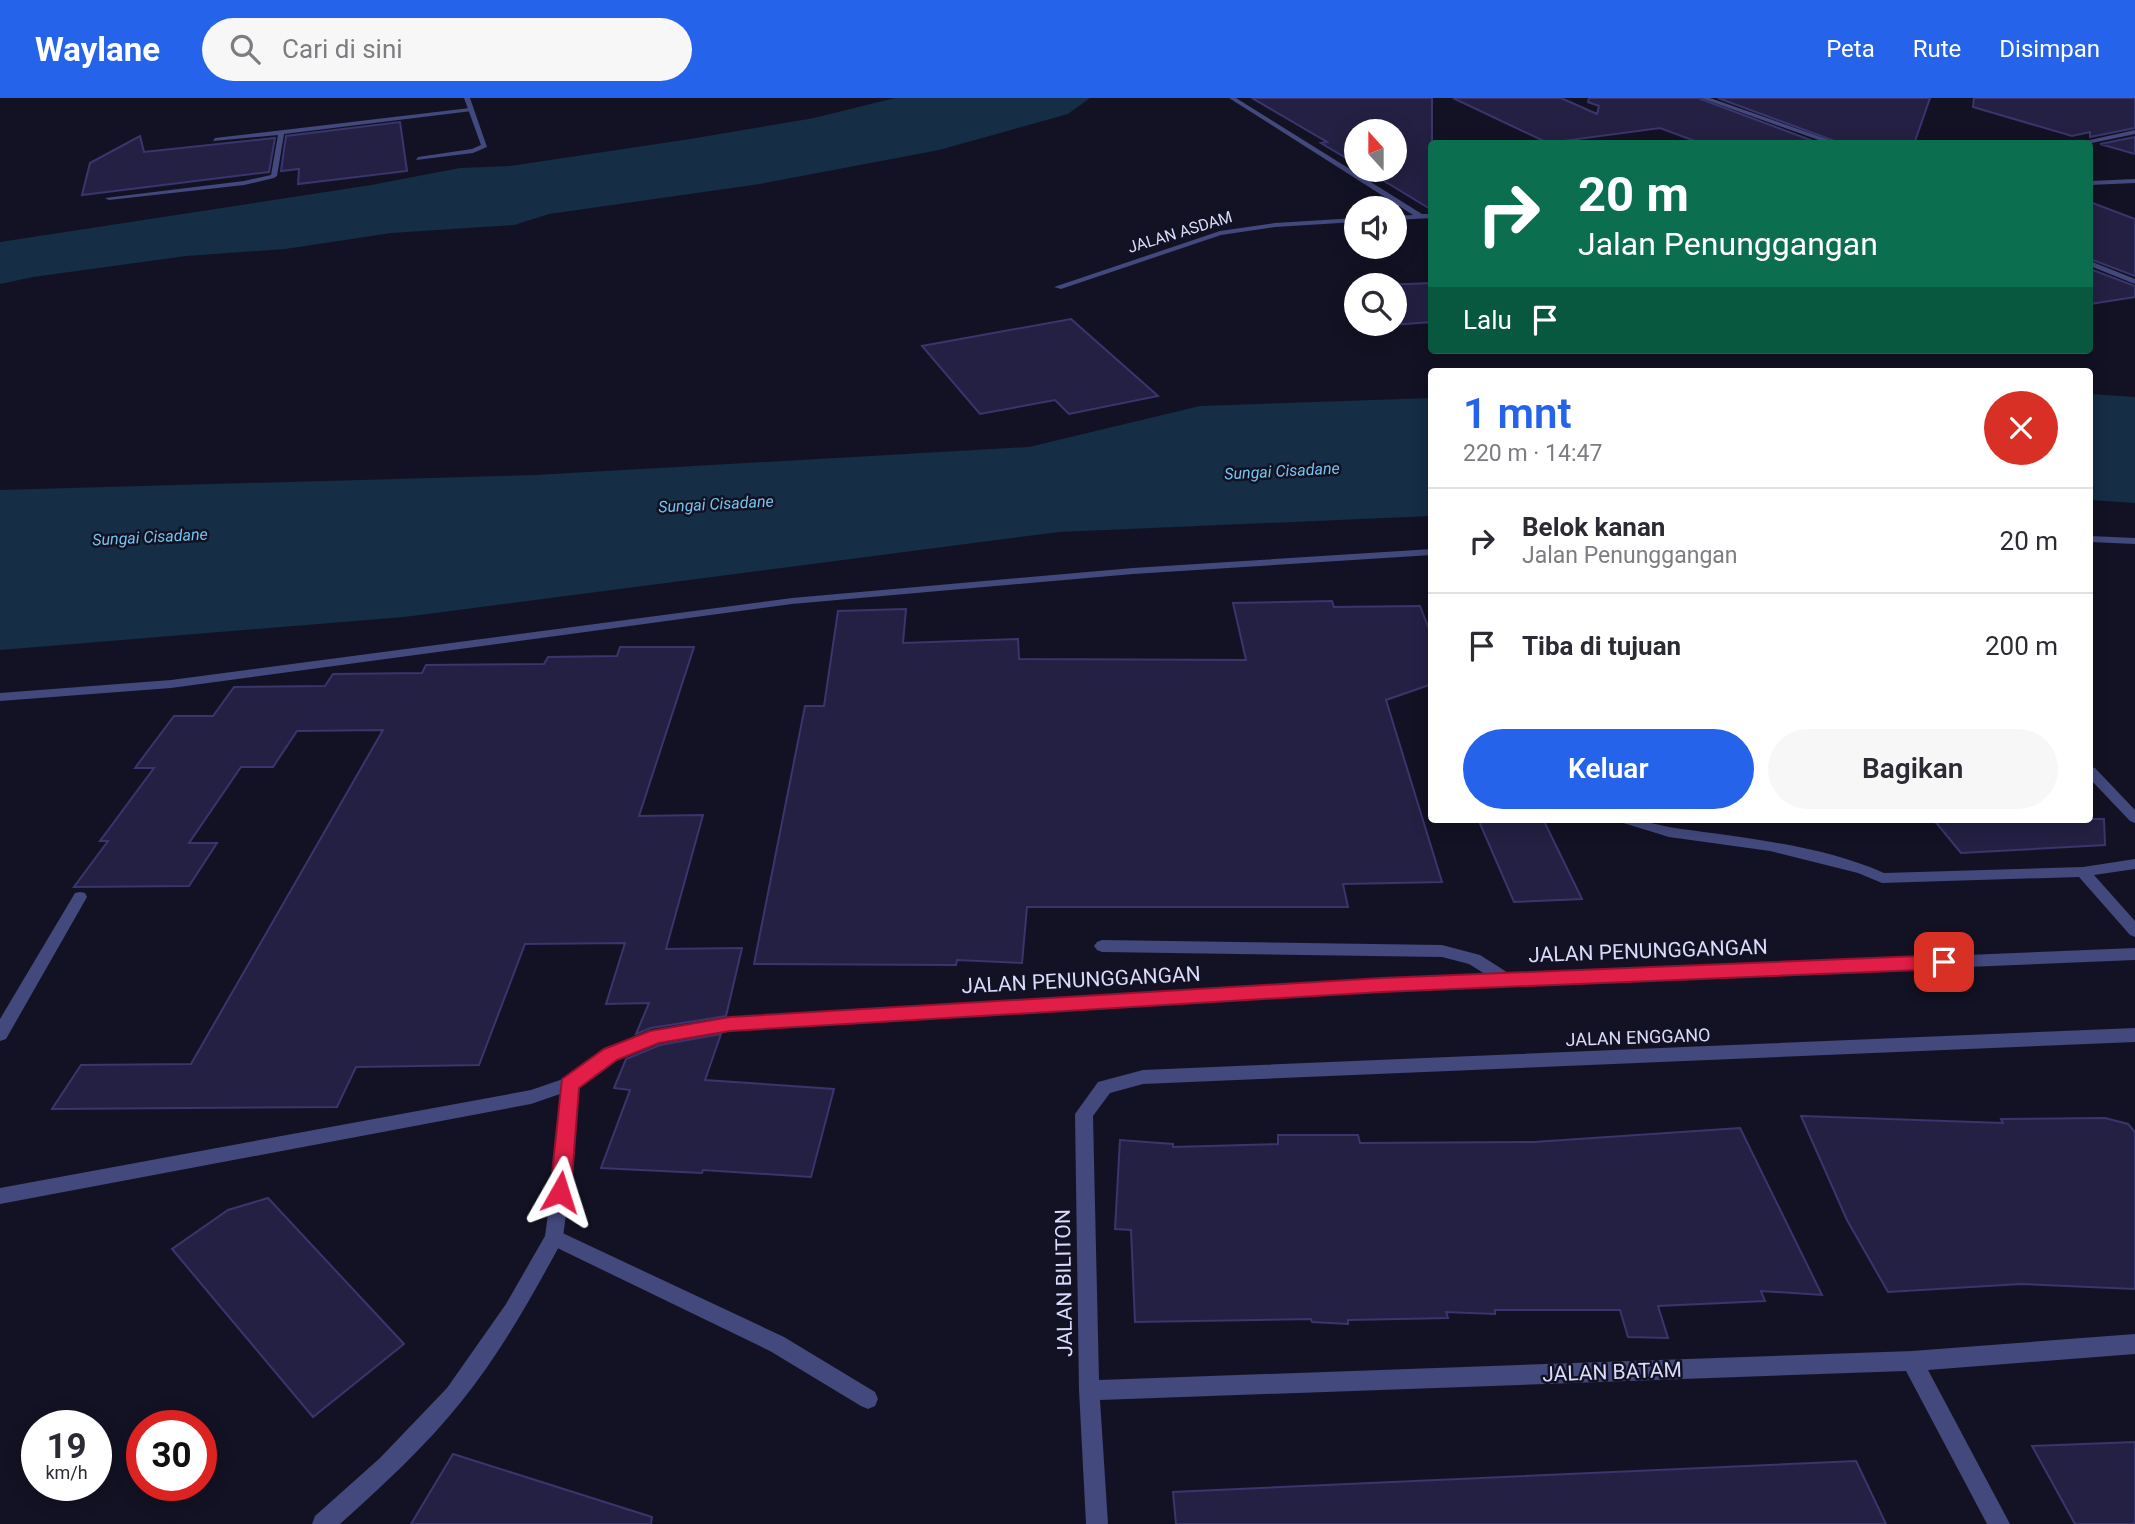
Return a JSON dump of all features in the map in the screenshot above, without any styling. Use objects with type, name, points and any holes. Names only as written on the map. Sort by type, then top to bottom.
[{"type":"street","points":[[418,159],[473,151],[485,146],[467,98]]},
{"type":"street","points":[[1232,98],[1421,217]]},
{"type":"street","points":[[1704,98],[1826,140]]},
{"type":"street","points":[[215,140],[470,110]]},
{"type":"street","points":[[2093,140],[2135,132]]},
{"type":"street","points":[[109,198],[244,183],[274,176],[281,133]]},
{"type":"street","points":[[2093,183],[2135,181]]},
{"type":"street","points":[[1407,218],[1428,216]]},
{"type":"street","name":"JALAN ASDAM","points":[[1058,286],[1220,233],[1275,225],[1344,221]]},
{"type":"street","points":[[2093,264],[2135,282]]},
{"type":"street","points":[[2093,538],[2135,541]]},
{"type":"street","points":[[0,697],[171,684],[792,601],[1133,571],[1428,552]]},
{"type":"street","points":[[2093,774],[2135,818]]},
{"type":"street","points":[[1639,823],[1669,832],[1770,846],[1862,869],[1882,878],[2083,872],[2135,864]]},
{"type":"street","points":[[2083,872],[2135,931]]},
{"type":"street","points":[[0,1034],[80,897]]},
{"type":"street","points":[[1102,946],[1443,951],[1474,959],[1507,980]]},
{"type":"street","name":"JALAN PENUNGGANGAN","points":[[0,1196],[531,1097],[569,1084],[611,1055],[657,1036],[730,1024],[1507,980],[2135,954]]},
{"type":"street","name":"JALAN ENGGANO","points":[[1143,1077],[2135,1035]]},
{"type":"street","name":"JALAN BILITON","points":[[1097,1524],[1089,1390],[1084,1114],[1104,1087],[1143,1077]]},
{"type":"street","points":[[323,1524],[388,1466],[454,1395],[513,1311],[554,1237],[563,1169],[569,1084]]},
{"type":"street","points":[[554,1237],[777,1344],[868,1399]]},
{"type":"street","name":"JALAN BATAM","points":[[1089,1390],[1912,1361],[2135,1345]]},
{"type":"street","points":[[1912,1361],[1998,1524]]},
{"type":"water","points":[[895,98],[1090,98],[1068,114],[939,150],[760,184],[549,214],[514,225],[391,233],[285,249],[186,256],[0,284],[0,242],[371,185],[460,168],[510,166],[690,139],[814,118]]},
{"type":"water","points":[[2093,394],[2135,397],[2135,503],[2093,500]]},
{"type":"water","name":"Sungai Cisadane","points":[[1428,398],[1428,516],[1059,532],[404,617],[0,650],[0,490],[535,475],[1029,447],[1200,406]]},
{"type":"building","points":[[1252,98],[1432,98],[1432,140],[1428,140],[1428,208],[1386,182],[1407,182],[1407,119],[1344,119],[1344,157],[1321,143],[1327,142]]},
{"type":"building","points":[[1453,98],[1561,98],[1597,114],[1599,106],[1588,102],[1589,98],[1698,98],[1810,140],[1692,140],[1660,128],[1570,140],[1542,140]]},
{"type":"building","points":[[1718,98],[1930,98],[1915,140],[1832,140]]},
{"type":"building","points":[[1974,98],[2135,98],[2135,128],[2090,137],[2090,132],[2072,136],[1973,107]]},
{"type":"building","points":[[400,122],[407,171],[298,184],[299,169],[281,171],[286,136]]},
{"type":"building","points":[[140,136],[144,152],[275,138],[269,172],[82,195],[90,163]]},
{"type":"building","points":[[2135,137],[2135,154],[2100,144]]},
{"type":"building","points":[[2093,203],[2135,219],[2135,276],[2093,260]]},
{"type":"building","points":[[2093,270],[2135,286],[2135,297],[2093,304]]},
{"type":"building","points":[[1428,283],[1428,322],[1407,324],[1407,284]]},
{"type":"building","points":[[1071,319],[1158,396],[1069,414],[1055,400],[980,414],[922,346]]},
{"type":"building","points":[[1332,601],[1334,607],[1420,606],[1428,627],[1428,685],[1386,700],[1442,882],[1343,884],[1348,907],[1027,907],[1022,963],[957,960],[956,965],[754,964],[805,706],[824,706],[838,611],[906,609],[903,643],[1018,639],[1019,659],[1246,660],[1233,603]]},
{"type":"building","points":[[620,647],[694,647],[639,816],[703,815],[666,949],[742,948],[726,1016],[651,1028],[636,1034],[649,1003],[606,1004],[625,943],[525,944],[479,1065],[356,1067],[337,1107],[52,1109],[81,1065],[191,1064],[383,730],[297,731],[273,767],[241,767],[189,843],[217,843],[189,886],[74,887],[108,841],[100,841],[154,768],[135,768],[174,716],[213,716],[234,687],[325,686],[333,674],[422,673],[426,665],[544,664],[548,657],[617,656]]},
{"type":"building","points":[[2093,819],[2104,819],[2105,845],[1961,853],[1936,823],[2093,823]]},
{"type":"building","points":[[1480,823],[1545,823],[1582,899],[1514,902]]},
{"type":"building","points":[[721,1034],[705,1080],[834,1089],[811,1177],[703,1170],[702,1173],[601,1168],[630,1090],[614,1088],[626,1059],[660,1045]]},
{"type":"building","points":[[1801,1116],[2003,1123],[2001,1119],[2105,1118],[2128,1124],[2135,1132],[2135,1289],[2021,1284],[1888,1292],[1847,1220]]},
{"type":"building","points":[[1740,1128],[1822,1295],[1761,1291],[1765,1301],[1658,1306],[1668,1338],[1628,1337],[1620,1310],[1495,1310],[1495,1314],[1446,1312],[1448,1318],[1348,1320],[1348,1324],[1312,1322],[1311,1319],[1135,1322],[1131,1230],[1115,1229],[1120,1140],[1173,1144],[1173,1147],[1278,1144],[1278,1135],[1358,1135],[1360,1143],[1534,1142]]},
{"type":"building","points":[[268,1198],[404,1344],[313,1417],[172,1249],[228,1210]]},
{"type":"building","points":[[2135,1442],[2135,1524],[2075,1524],[2032,1446]]},
{"type":"building","points":[[453,1454],[652,1517],[651,1524],[411,1524]]},
{"type":"building","points":[[1856,1461],[1886,1524],[1176,1524],[1173,1492]]},
{"type":"route","points":[[560,1192],[569,1084],[611,1055],[657,1036],[730,1024],[1382,985],[1944,962]]}]
